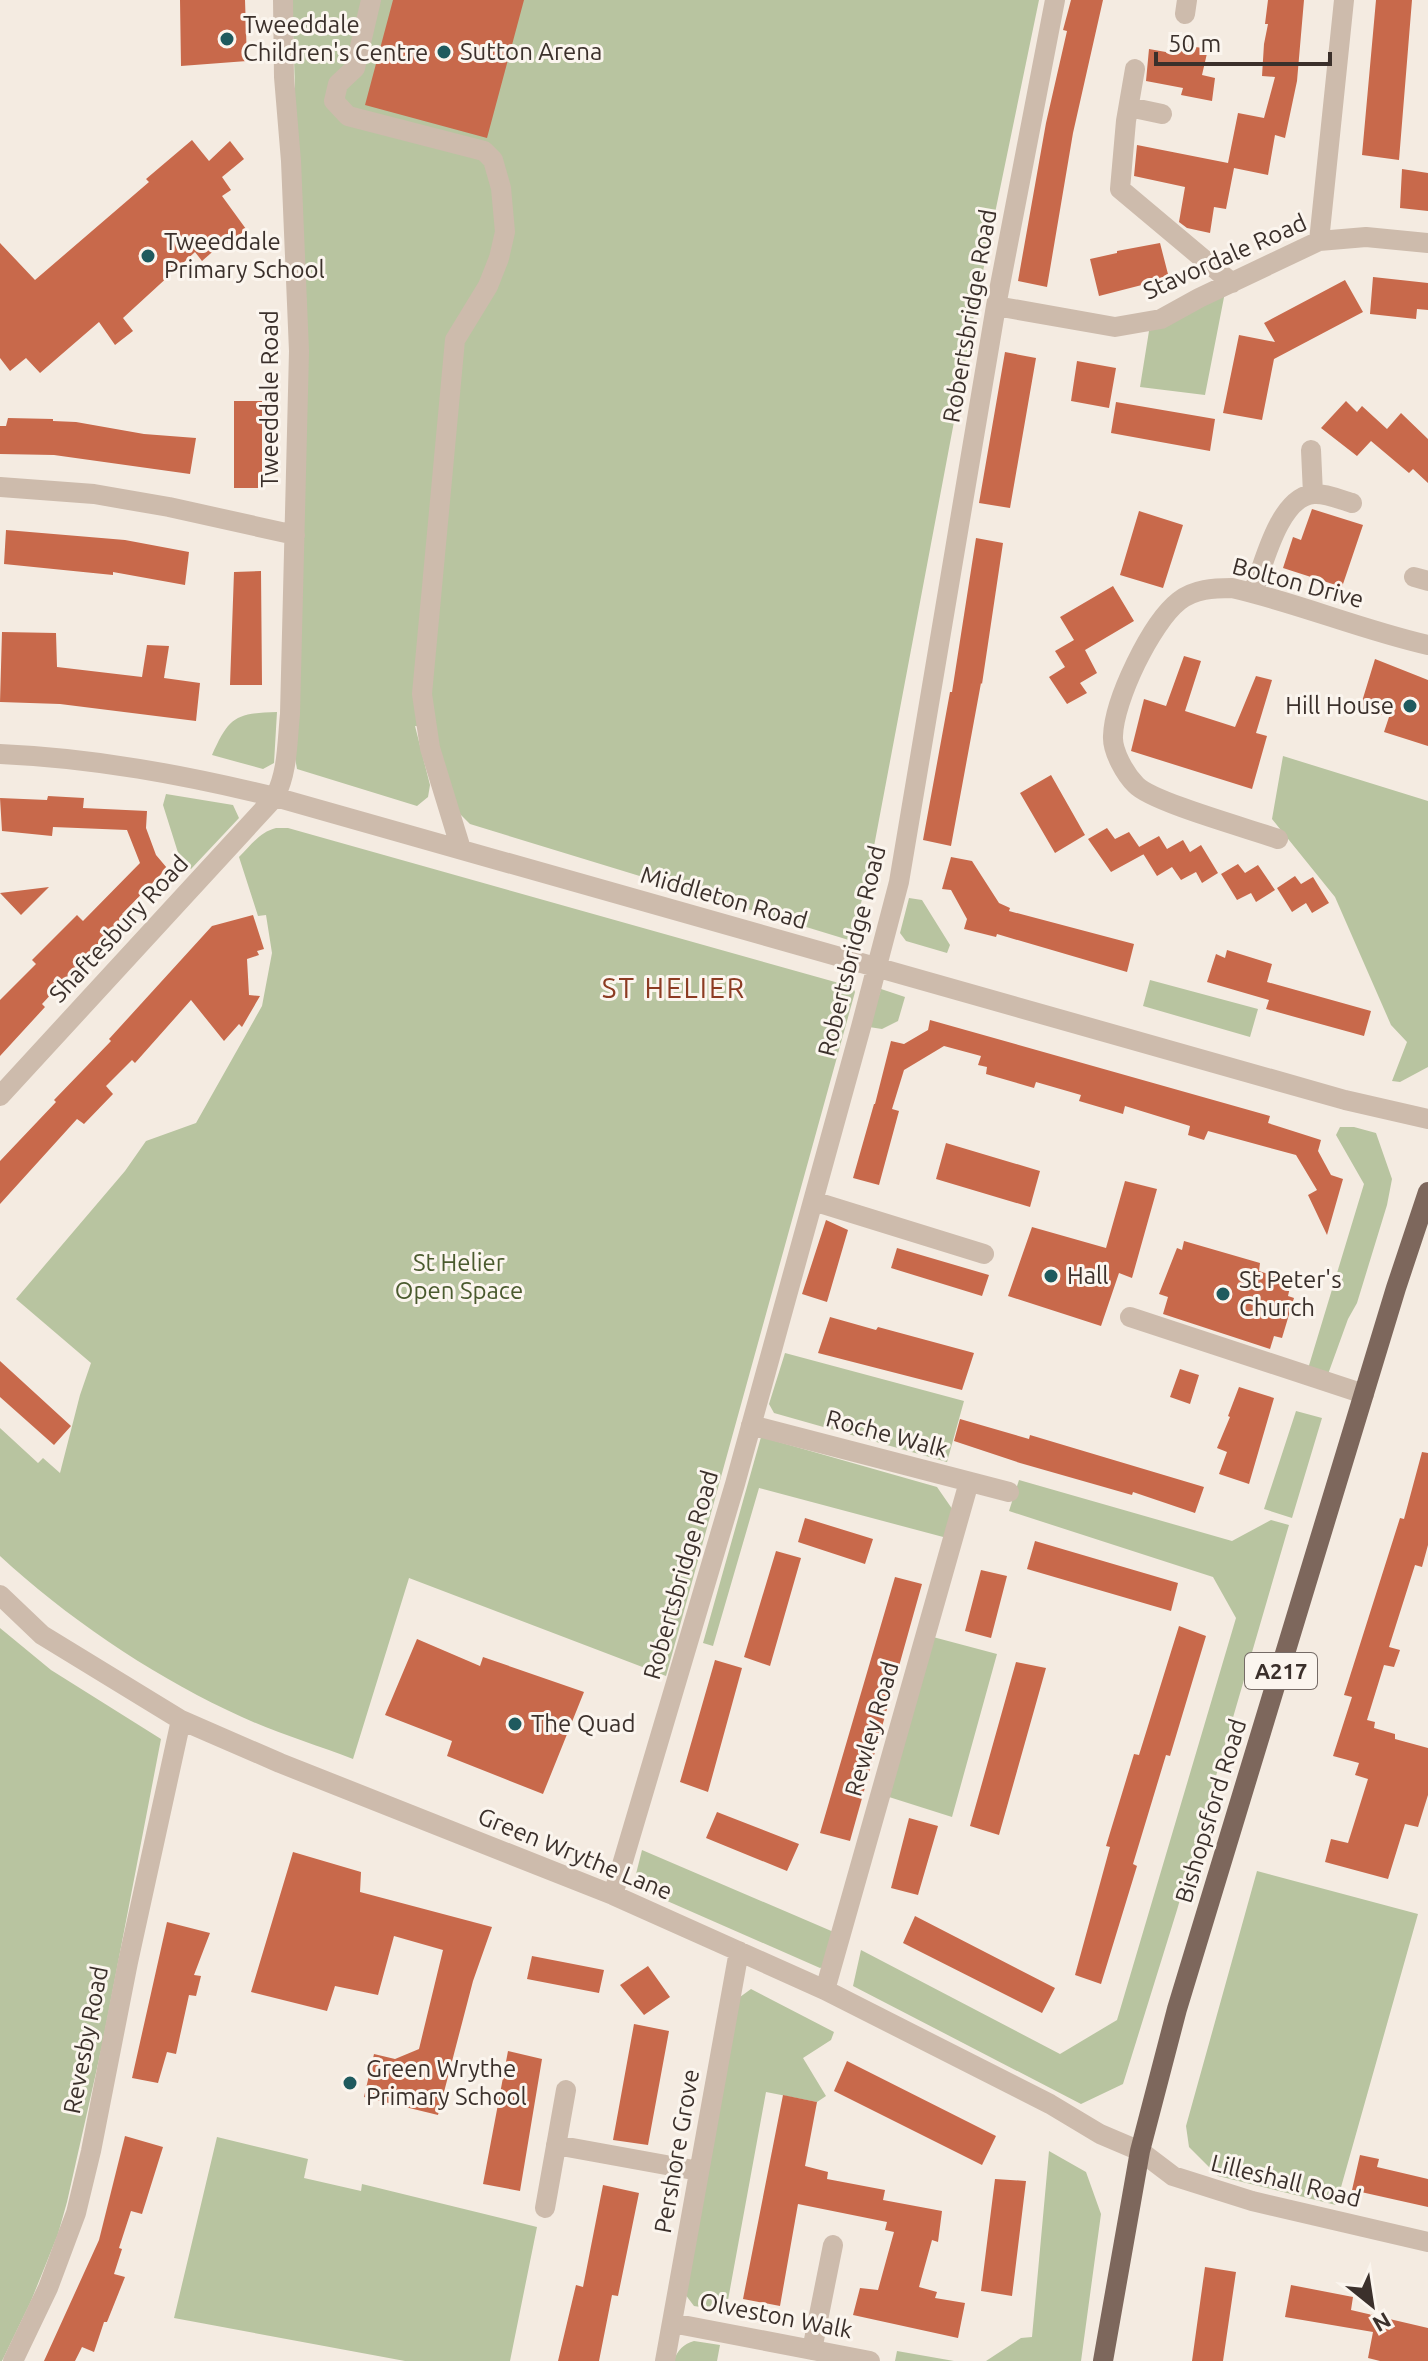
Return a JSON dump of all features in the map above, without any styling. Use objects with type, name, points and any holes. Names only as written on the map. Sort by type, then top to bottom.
[{"type":"main road","name":"Bishopsford Road","points":[[1103,2361],[1140,2151],[1177,2009],[1428,1192]]},
{"type":"street","name":"Tweeddale Road","points":[[275,797],[285,767],[290,714],[299,351],[284,77],[283,0]]},
{"type":"street","points":[[371,0],[355,68],[338,84],[334,101],[348,116],[484,151],[493,160],[501,188],[505,232],[499,258],[488,286],[455,340],[422,694],[430,748],[461,849]]},
{"type":"street","name":"Robertsbridge Road","points":[[613,1895],[751,1425],[899,882],[996,306],[1055,0]]},
{"type":"street","points":[[1319,241],[1344,0]]},
{"type":"street","points":[[1135,69],[1120,189],[1232,283]]},
{"type":"street","points":[[1129,107],[1162,114]]},
{"type":"street","name":"Stavordale Road","points":[[996,306],[1115,327],[1161,319],[1319,241],[1366,237],[1428,243]]},
{"type":"street","points":[[1311,450],[1313,494]]},
{"type":"street","points":[[0,487],[94,494],[295,535]]},
{"type":"street","points":[[1253,593],[1282,516],[1295,501],[1313,494],[1352,503]]},
{"type":"street","name":"Bolton Drive","points":[[1278,839],[1157,798],[1137,786],[1122,765],[1112,740],[1115,718],[1126,686],[1160,621],[1179,601],[1193,593],[1213,588],[1232,588],[1428,645]]},
{"type":"street","name":"Middleton Road","points":[[0,754],[145,769],[275,797],[1345,1100],[1428,1119]]},
{"type":"street","name":"Shaftesbury Road","points":[[0,1096],[275,797]]},
{"type":"street","points":[[813,1201],[984,1254]]},
{"type":"street","points":[[1130,1317],[1364,1394]]},
{"type":"street","name":"Roche Walk","points":[[751,1425],[1009,1492]]},
{"type":"street","name":"Rewley Road","points":[[825,1990],[969,1482]]},
{"type":"street","name":"Green Wrythe Lane","points":[[0,1595],[42,1635],[181,1720],[280,1763],[613,1895],[739,1951],[825,1990],[1050,2104],[1100,2134],[1140,2151]]},
{"type":"street","name":"Revesby Road","points":[[13,2361],[48,2288],[76,2213],[181,1720]]},
{"type":"street","name":"Pershore Grove","points":[[665,2361],[739,1951]]},
{"type":"street","points":[[545,2208],[566,2090]]},
{"type":"street","points":[[556,2145],[699,2171]]},
{"type":"street","name":"Lilleshall Road","points":[[1140,2151],[1173,2176],[1190,2183],[1252,2201],[1428,2242]]},
{"type":"street","points":[[812,2350],[833,2245]]},
{"type":"street","name":"Olveston Walk","points":[[672,2323],[870,2361]]},
{"type":"green space","points":[[292,0],[1039,0],[976,305],[872,857],[852,941],[470,824],[459,813],[432,728],[415,726],[430,785],[428,797],[417,806],[297,769],[294,752],[295,89]]},
{"type":"green space","points":[[1226,287],[1205,395],[1140,387],[1149,331]]},
{"type":"green space","points":[[277,712],[274,763],[263,769],[212,755],[223,732],[235,720],[252,714]]},
{"type":"green space","points":[[1283,756],[1428,801],[1428,1067],[1400,1082],[1392,1081],[1407,1042],[1391,1025],[1335,897],[1272,819]]},
{"type":"green space","points":[[166,794],[233,805],[239,818],[191,869],[180,859],[163,805]]},
{"type":"green space","name":"St Helier Open Space","points":[[276,828],[288,828],[853,987],[855,992],[666,1676],[409,1578],[353,1759],[242,1717],[167,1678],[79,1621],[0,1556],[0,1428],[38,1463],[43,1458],[60,1473],[91,1363],[16,1299],[125,1171],[146,1141],[196,1123],[262,1006],[272,953],[266,915],[258,916],[239,857],[260,836]]},
{"type":"green space","points":[[909,898],[922,900],[950,945],[947,953],[906,941],[900,933]]},
{"type":"green space","points":[[1150,980],[1258,1009],[1250,1037],[1143,1006]]},
{"type":"green space","points":[[881,989],[905,997],[898,1021],[882,1029],[869,1027]]},
{"type":"green space","points":[[1340,1127],[1376,1133],[1392,1179],[1357,1303],[1327,1377],[1307,1372],[1364,1184],[1336,1135]]},
{"type":"green space","points":[[785,1353],[964,1401],[947,1462],[774,1413],[769,1404]]},
{"type":"green space","points":[[1296,1411],[1322,1418],[1292,1518],[1264,1509]]},
{"type":"green space","points":[[761,1437],[937,1487],[955,1513],[947,1538],[759,1488],[713,1646],[703,1643]]},
{"type":"green space","points":[[1019,1480],[1232,1541],[1271,1520],[1289,1525],[1123,2084],[1081,2104],[853,1986],[861,1950],[1060,2054],[1117,2020],[1236,1618],[1213,1577],[1009,1511]]},
{"type":"green space","points":[[0,1628],[51,1670],[161,1739],[102,2046],[67,2202],[58,2234],[31,2301],[2,2361],[0,2361]]},
{"type":"green space","points":[[933,1637],[997,1654],[952,1817],[889,1797]]},
{"type":"green space","points":[[642,1850],[836,1933],[827,1965],[820,1968],[633,1886]]},
{"type":"green space","points":[[1257,1871],[1418,1914],[1336,2205],[1218,2176],[1189,2147],[1186,2126]]},
{"type":"green space","points":[[751,1989],[834,2032],[831,2040],[803,2058],[826,2096],[817,2102],[766,2092],[726,2311],[694,2306],[685,2294],[740,1997]]},
{"type":"green space","points":[[217,2137],[308,2159],[304,2178],[361,2191],[362,2184],[537,2227],[510,2361],[405,2361],[174,2318]]},
{"type":"green space","points":[[1049,2151],[1086,2172],[1101,2214],[1081,2361],[986,2361],[1021,2338],[1032,2337]]},
{"type":"green space","points":[[694,2341],[720,2345],[717,2361],[674,2361],[681,2348]]},
{"type":"green space","points":[[897,2351],[954,2361],[895,2361]]},
{"type":"building","points":[[180,0],[245,0],[247,61],[181,66]]},
{"type":"building","name":"Sutton Arena","points":[[393,0],[524,0],[487,138],[365,105]]},
{"type":"building","points":[[1071,0],[1103,0],[1073,133],[1047,287],[1018,281]]},
{"type":"building","points":[[1268,0],[1304,0],[1297,81],[1285,138],[1275,135],[1268,175],[1234,168],[1226,209],[1214,207],[1210,233],[1187,228],[1179,222],[1185,187],[1134,176],[1137,145],[1228,163],[1238,113],[1264,118],[1275,77],[1262,76]]},
{"type":"building","points":[[1376,0],[1412,0],[1399,160],[1362,155]]},
{"type":"building","points":[[1178,44],[1208,49],[1202,75],[1215,78],[1212,101],[1181,95],[1183,88],[1146,81],[1149,49],[1177,54]]},
{"type":"building","points":[[192,140],[209,161],[230,141],[244,159],[222,177],[231,190],[222,196],[246,229],[229,244],[226,240],[202,261],[195,252],[123,318],[133,331],[115,345],[99,322],[40,373],[26,358],[10,371],[0,358],[0,243],[35,280],[149,182],[146,179]]},
{"type":"building","points":[[1402,169],[1428,173],[1428,211],[1400,208]]},
{"type":"building","points":[[1160,243],[1169,278],[1099,296],[1090,259]]},
{"type":"building","points":[[1373,277],[1428,283],[1428,310],[1417,309],[1416,319],[1370,314]]},
{"type":"building","points":[[1345,280],[1363,312],[1274,359],[1262,420],[1223,413],[1239,335],[1275,342],[1264,323]]},
{"type":"building","points":[[1005,352],[1036,358],[1010,508],[979,503]]},
{"type":"building","points":[[1077,361],[1116,368],[1109,408],[1071,401]]},
{"type":"building","points":[[234,401],[262,401],[262,488],[234,488]]},
{"type":"building","points":[[1346,401],[1357,412],[1362,406],[1387,429],[1401,413],[1428,439],[1428,483],[1413,469],[1409,473],[1371,441],[1357,456],[1321,428]]},
{"type":"building","points":[[1116,402],[1215,419],[1210,451],[1111,433]]},
{"type":"building","points":[[8,418],[53,419],[144,434],[196,438],[190,474],[54,455],[0,454],[0,426],[6,426]]},
{"type":"building","points":[[1312,509],[1363,525],[1342,587],[1283,568],[1293,537],[1301,540]]},
{"type":"building","points":[[1139,511],[1183,525],[1163,588],[1120,575]]},
{"type":"building","points":[[6,530],[125,540],[189,552],[185,585],[113,572],[113,575],[4,564]]},
{"type":"building","points":[[976,538],[1003,543],[982,684],[951,846],[923,840],[952,692]]},
{"type":"building","points":[[261,571],[262,685],[230,685],[234,572]]},
{"type":"building","points":[[1113,586],[1134,621],[1085,650],[1097,673],[1080,683],[1087,693],[1067,704],[1049,677],[1065,667],[1055,651],[1074,640],[1060,617]]},
{"type":"building","points":[[2,632],[56,633],[57,667],[142,677],[147,645],[169,646],[164,678],[200,683],[196,721],[60,704],[0,702]]},
{"type":"building","points":[[1184,656],[1201,661],[1185,711],[1235,727],[1256,676],[1272,680],[1256,733],[1267,736],[1252,789],[1131,751],[1144,699],[1166,706]]},
{"type":"building","points":[[1375,659],[1428,680],[1428,746],[1384,732],[1389,717],[1360,708]]},
{"type":"building","points":[[1051,775],[1085,835],[1055,853],[1020,793]]},
{"type":"building","points":[[48,796],[84,798],[83,808],[147,811],[146,828],[156,855],[167,868],[42,1004],[45,1007],[0,1056],[0,1000],[36,964],[32,960],[77,915],[83,921],[140,863],[127,830],[53,827],[52,836],[2,831],[0,798],[47,800]]},
{"type":"building","points":[[1107,828],[1115,839],[1129,832],[1144,854],[1111,872],[1088,839]]},
{"type":"building","points":[[1159,836],[1167,849],[1183,840],[1190,852],[1201,845],[1218,873],[1202,883],[1196,872],[1181,880],[1172,867],[1157,876],[1139,847]]},
{"type":"building","points":[[951,857],[972,861],[999,903],[1010,908],[1009,911],[1134,944],[1127,972],[997,934],[996,937],[964,929],[967,919],[951,890],[942,889]]},
{"type":"building","points":[[1238,864],[1245,873],[1258,865],[1275,890],[1256,902],[1251,893],[1237,900],[1221,874]]},
{"type":"building","points":[[1295,876],[1301,884],[1313,877],[1329,903],[1312,913],[1306,903],[1292,912],[1277,888]]},
{"type":"building","points":[[49,887],[21,915],[0,893]]},
{"type":"building","points":[[253,915],[264,949],[257,951],[259,955],[247,959],[249,995],[260,996],[242,1027],[239,1024],[224,1041],[191,1000],[135,1063],[132,1060],[106,1086],[113,1094],[84,1124],[77,1119],[0,1204],[0,1161],[212,926]]},
{"type":"building","points":[[1227,950],[1272,964],[1267,982],[1371,1011],[1364,1036],[1266,1009],[1269,1000],[1207,982],[1216,954],[1225,958]]},
{"type":"building","points":[[930,1020],[1270,1116],[1268,1123],[1321,1140],[1318,1151],[1331,1175],[1343,1179],[1327,1235],[1308,1195],[1317,1190],[1296,1155],[1208,1131],[1204,1140],[1188,1135],[1190,1126],[1125,1106],[1123,1114],[1079,1101],[1081,1095],[1036,1082],[1034,1088],[986,1074],[987,1067],[978,1065],[981,1056],[944,1046],[904,1070],[892,1109],[899,1111],[879,1185],[853,1178],[891,1041],[904,1044],[928,1030]]},
{"type":"building","points":[[946,1143],[1040,1171],[1030,1207],[936,1179]]},
{"type":"building","name":"Hall","points":[[1125,1181],[1157,1189],[1132,1278],[1119,1273],[1101,1326],[1008,1296],[1032,1227],[1106,1248]]},
{"type":"building","points":[[826,1220],[848,1230],[827,1302],[802,1294]]},
{"type":"building","name":"St Peter's Church","points":[[1184,1241],[1260,1263],[1259,1271],[1281,1278],[1279,1283],[1290,1287],[1288,1296],[1294,1298],[1282,1338],[1274,1336],[1270,1349],[1163,1314],[1168,1297],[1159,1294],[1177,1248],[1182,1250]]},
{"type":"building","points":[[897,1248],[989,1275],[982,1296],[891,1268]]},
{"type":"building","points":[[830,1317],[974,1353],[962,1390],[818,1353]]},
{"type":"building","points":[[0,1361],[71,1426],[54,1445],[0,1397]]},
{"type":"building","points":[[1180,1369],[1199,1375],[1190,1404],[1170,1397]]},
{"type":"building","points":[[1239,1387],[1274,1398],[1249,1484],[1219,1474],[1227,1452],[1217,1448]]},
{"type":"building","points":[[960,1419],[1029,1439],[1030,1435],[1204,1487],[1195,1513],[954,1441]]},
{"type":"building","points":[[1422,1452],[1428,1453],[1428,1545],[1422,1567],[1415,1565],[1389,1647],[1400,1650],[1394,1667],[1384,1665],[1367,1720],[1375,1722],[1374,1728],[1395,1734],[1395,1739],[1428,1748],[1428,1795],[1418,1827],[1405,1824],[1388,1879],[1325,1862],[1331,1839],[1348,1843],[1368,1779],[1355,1775],[1359,1763],[1333,1756],[1352,1697],[1344,1695],[1400,1518],[1404,1519]]},
{"type":"building","points":[[805,1518],[873,1539],[865,1564],[798,1542]]},
{"type":"building","points":[[1035,1541],[1178,1583],[1171,1611],[1027,1569]]},
{"type":"building","points":[[776,1551],[801,1558],[770,1666],[744,1657]]},
{"type":"building","points":[[981,1570],[1007,1576],[991,1638],[965,1631]]},
{"type":"building","points":[[895,1577],[922,1584],[850,1841],[820,1833]]},
{"type":"building","points":[[1179,1626],[1206,1636],[1133,1864],[1137,1866],[1101,1984],[1075,1975],[1110,1847],[1106,1846],[1134,1754],[1139,1755]]},
{"type":"building","name":"The Quad","points":[[417,1639],[480,1666],[483,1657],[584,1692],[543,1794],[447,1756],[452,1741],[385,1715]]},
{"type":"building","points":[[715,1660],[742,1668],[708,1792],[680,1782]]},
{"type":"building","points":[[1016,1662],[1046,1668],[999,1835],[970,1826]]},
{"type":"building","points":[[717,1812],[799,1844],[787,1871],[706,1838]]},
{"type":"building","points":[[909,1818],[938,1826],[918,1895],[891,1888]]},
{"type":"building","points":[[293,1852],[361,1872],[360,1892],[492,1927],[473,1981],[438,2115],[364,2097],[374,2054],[395,2059],[419,2049],[443,1950],[394,1936],[378,1995],[335,1986],[327,2011],[251,1992]]},
{"type":"building","points":[[915,1916],[1055,1988],[1042,2013],[903,1943]]},
{"type":"building","points":[[167,1922],[210,1933],[194,1975],[201,1976],[196,1996],[189,1995],[176,2054],[167,2052],[158,2083],[132,2078]]},
{"type":"building","points":[[532,1956],[604,1970],[599,1993],[527,1979]]},
{"type":"building","points":[[648,1966],[670,1997],[644,2015],[620,1985]]},
{"type":"building","points":[[634,2024],[669,2031],[648,2145],[613,2140]]},
{"type":"building","points":[[508,2051],[542,2059],[520,2191],[483,2184]]},
{"type":"building","points":[[847,2061],[996,2136],[982,2165],[834,2091]]},
{"type":"building","points":[[783,2095],[817,2102],[805,2166],[828,2172],[827,2179],[885,2190],[883,2200],[942,2211],[938,2242],[932,2240],[919,2287],[937,2292],[935,2298],[965,2303],[958,2338],[853,2315],[860,2288],[878,2290],[894,2232],[885,2230],[887,2222],[798,2204],[780,2306],[743,2299]]},
{"type":"building","points":[[125,2136],[163,2147],[142,2214],[131,2211],[119,2248],[122,2249],[114,2274],[125,2277],[94,2352],[82,2347],[75,2361],[44,2361],[99,2240]]},
{"type":"building","points":[[1360,2155],[1379,2159],[1377,2167],[1428,2179],[1428,2207],[1352,2190]]},
{"type":"building","points":[[995,2179],[1026,2181],[1012,2296],[981,2291]]},
{"type":"building","points":[[603,2185],[639,2193],[618,2296],[612,2295],[599,2361],[558,2361],[576,2285],[583,2287]]},
{"type":"building","points":[[1205,2267],[1236,2272],[1223,2361],[1192,2361]]},
{"type":"building","points":[[1291,2285],[1353,2297],[1351,2310],[1428,2328],[1428,2361],[1368,2358],[1373,2332],[1285,2317]]},
{"type":"place","name":"Tweeddale Children's Centre","points":[[227,39]]},
{"type":"place","name":"Sutton Arena","points":[[444,52]]},
{"type":"place","name":"Tweeddale Primary School","points":[[148,256]]},
{"type":"place","name":"Hill House","points":[[1410,706]]},
{"type":"place","name":"Hall","points":[[1051,1276]]},
{"type":"place","name":"St Peter's Church","points":[[1223,1294]]},
{"type":"place","name":"The Quad","points":[[515,1724]]},
{"type":"place","name":"Green Wrythe Primary School","points":[[350,2083]]},
{"type":"district","name":"ST HELIER","points":[[674,988]]}]
